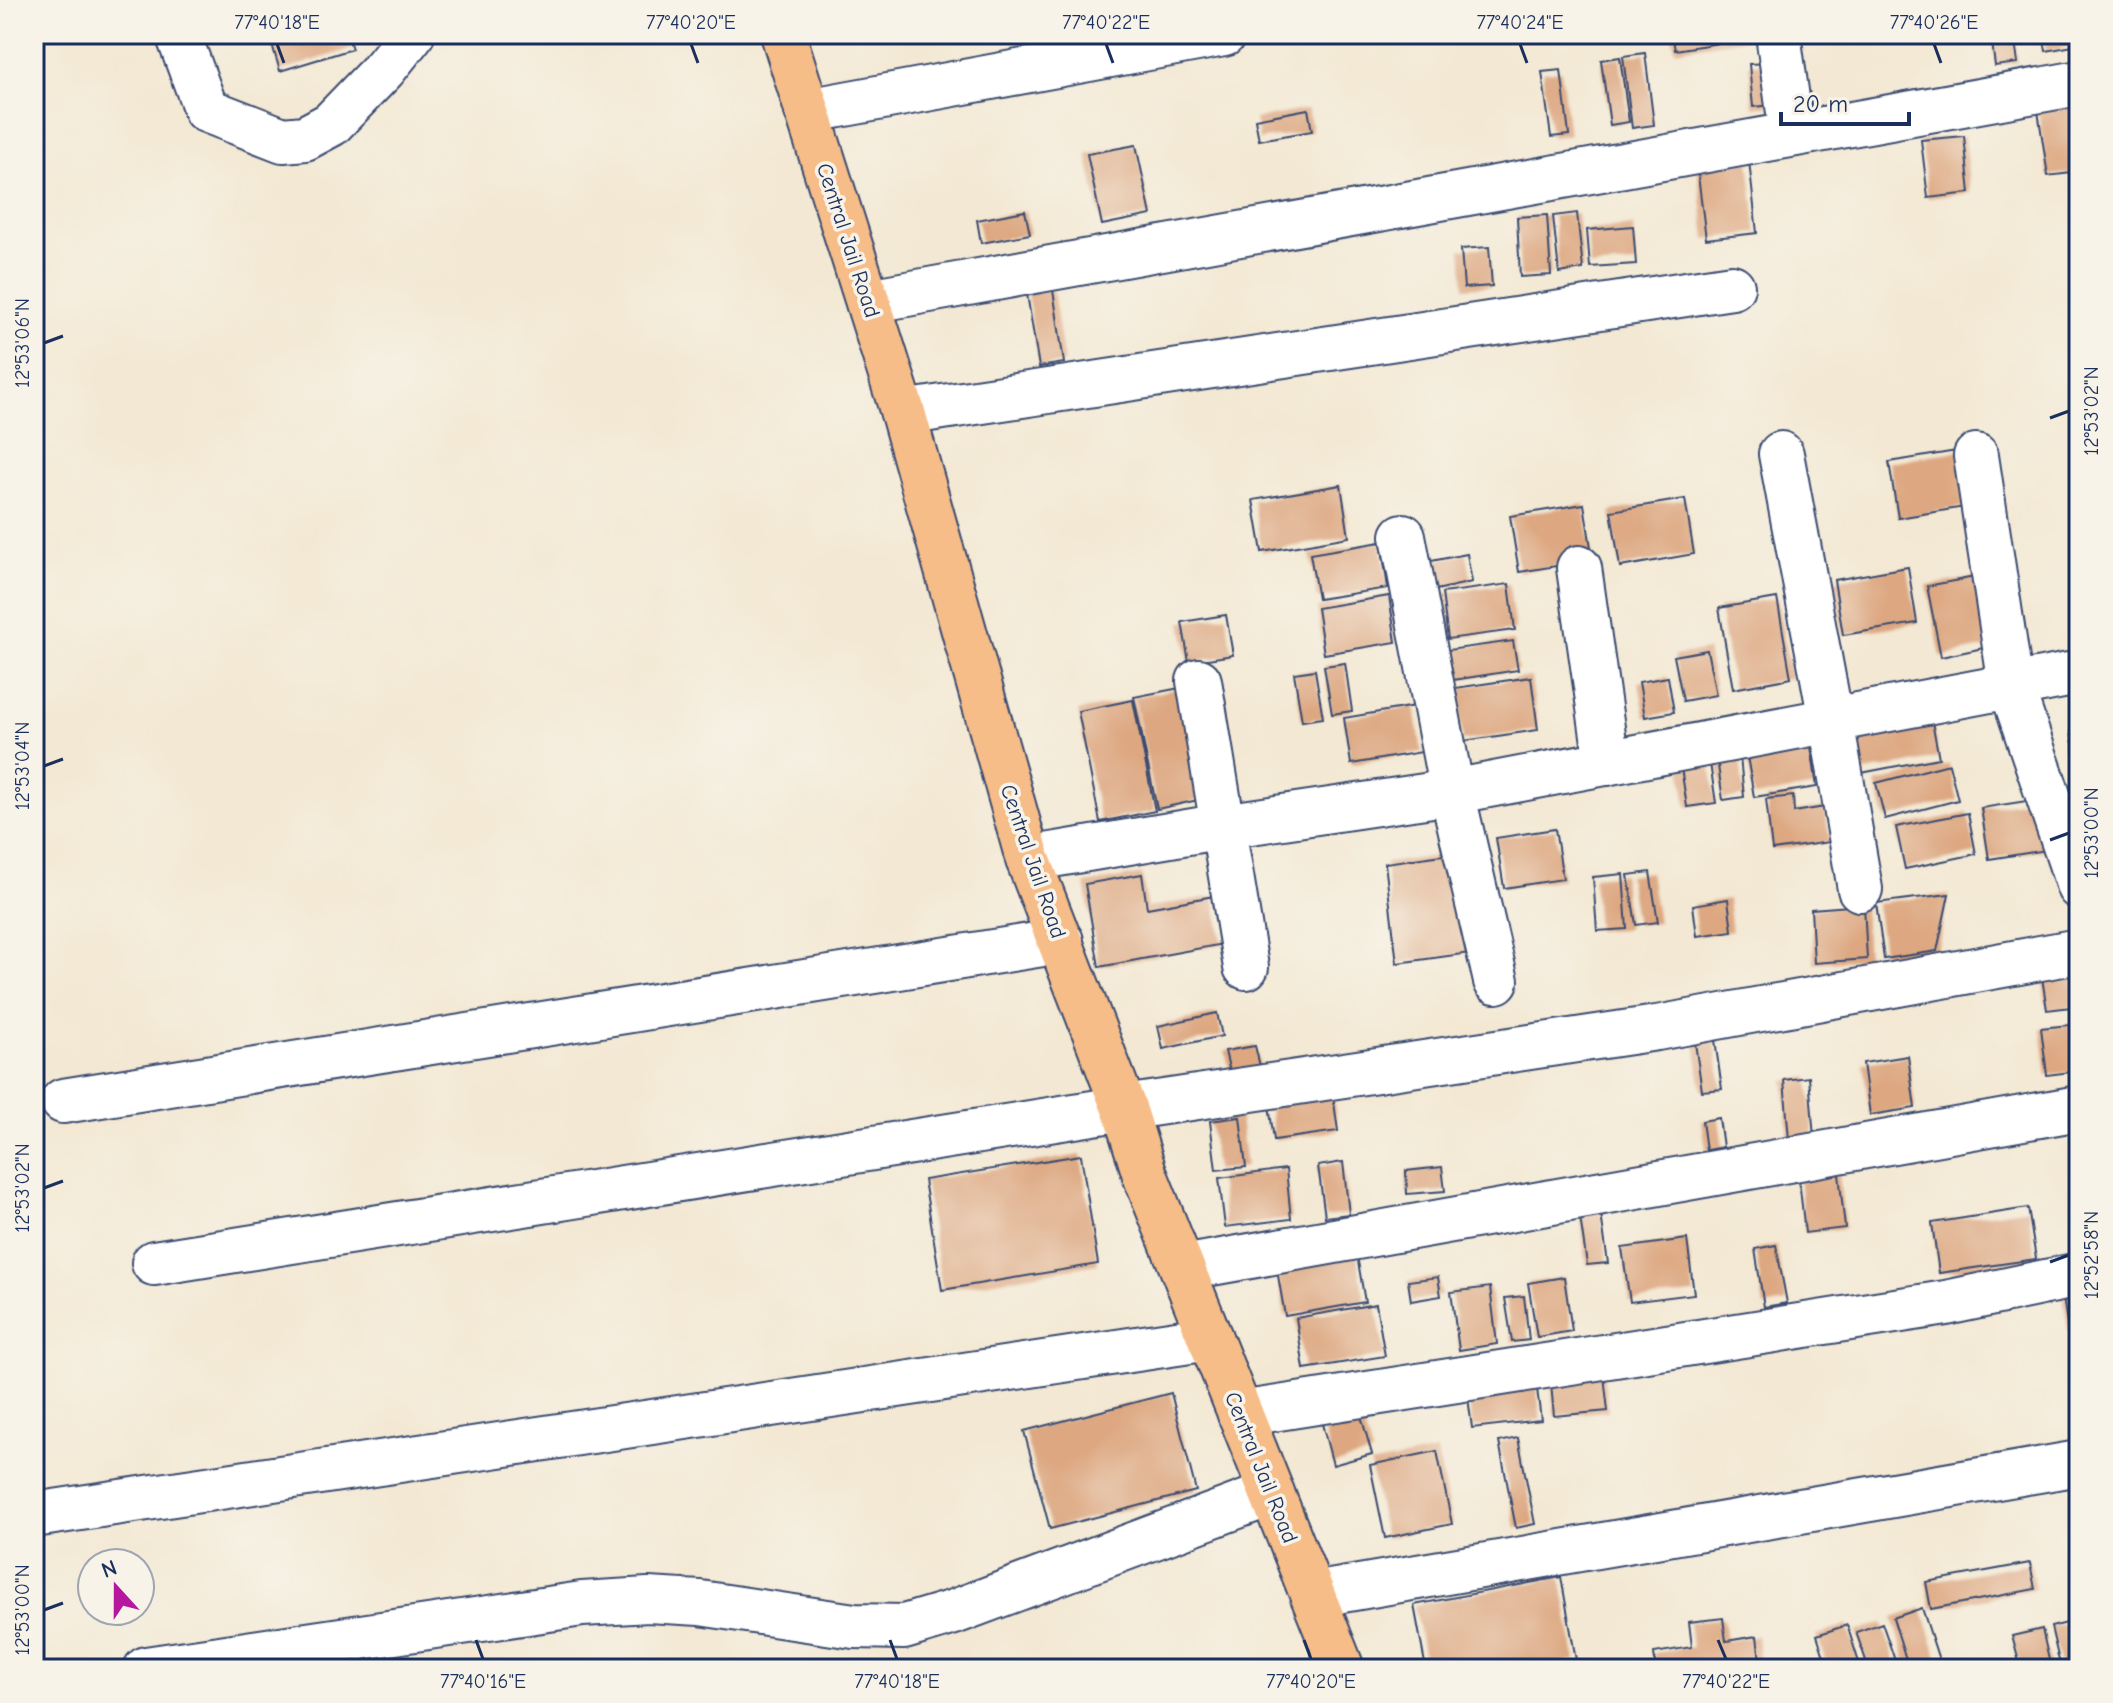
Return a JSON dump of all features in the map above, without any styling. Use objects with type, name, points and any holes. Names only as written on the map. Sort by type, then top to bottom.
[{"type":"main road","name":"Central Jail Road","points":[[783,34],[903,413],[1028,859],[1124,1108],[1145,1175],[1342,1669]]},
{"type":"street","points":[[178,34],[206,110],[283,140],[305,138],[331,124],[384,69],[412,34]]},
{"type":"street","points":[[807,111],[1224,34]]},
{"type":"street","points":[[1778,34],[1792,134]]},
{"type":"street","points":[[868,301],[2079,83]]},
{"type":"street","points":[[903,413],[1732,287]]},
{"type":"street","points":[[1781,454],[1860,889]]},
{"type":"street","points":[[1976,456],[2011,686],[2079,887]]},
{"type":"street","points":[[1403,536],[1452,792],[1496,981]]},
{"type":"street","points":[[1579,568],[1607,763]]},
{"type":"street","points":[[1028,859],[1452,792],[2079,673]]},
{"type":"street","points":[[1199,681],[1246,967]]},
{"type":"street","points":[[63,1101],[1061,941]]},
{"type":"street","points":[[154,1263],[1124,1108],[1657,1028],[2079,951]]},
{"type":"street","points":[[1183,1268],[2079,1108]]},
{"type":"street","points":[[1240,1414],[1946,1303],[2079,1275]]},
{"type":"street","points":[[34,1515],[1210,1338]]},
{"type":"street","points":[[1313,1595],[2079,1463]]},
{"type":"street","points":[[146,1669],[582,1604],[648,1600],[700,1603],[854,1626],[904,1627],[954,1612],[1272,1493]]},
{"type":"building","points":[[269,34],[347,34],[352,49],[280,71]]},
{"type":"building","points":[[1672,34],[1757,34],[1757,37],[1675,50]]},
{"type":"building","points":[[1991,34],[2014,34],[2018,63],[1995,66]]},
{"type":"building","points":[[2043,34],[2071,34],[2073,46],[2046,51]]},
{"type":"building","points":[[1645,53],[1654,125],[1632,128],[1623,56]]},
{"type":"building","points":[[1620,57],[1629,122],[1610,125],[1601,60]]},
{"type":"building","points":[[1769,63],[1774,105],[1753,107],[1749,64]]},
{"type":"building","points":[[1561,70],[1569,135],[1551,137],[1542,72]]},
{"type":"building","points":[[2079,104],[2079,172],[2048,176],[2038,111]]},
{"type":"building","points":[[1308,109],[1312,131],[1259,140],[1255,119]]},
{"type":"building","points":[[1964,136],[1970,193],[1928,198],[1921,140]]},
{"type":"building","points":[[1136,145],[1151,215],[1102,225],[1087,154]]},
{"type":"building","points":[[1749,161],[1757,233],[1706,239],[1697,167]]},
{"type":"building","points":[[1025,211],[1030,234],[981,243],[977,220]]},
{"type":"building","points":[[1577,213],[1583,269],[1559,273],[1553,216]]},
{"type":"building","points":[[1547,215],[1551,275],[1520,277],[1517,217]]},
{"type":"building","points":[[1633,226],[1636,264],[1590,267],[1587,230]]},
{"type":"building","points":[[1489,247],[1492,286],[1464,288],[1461,249]]},
{"type":"building","points":[[1053,290],[1064,363],[1039,367],[1027,294]]},
{"type":"building","points":[[1963,450],[1971,506],[1898,518],[1889,462]]},
{"type":"building","points":[[1341,485],[1349,537],[1262,552],[1253,500]]},
{"type":"building","points":[[1685,499],[1694,554],[1620,567],[1611,511]]},
{"type":"building","points":[[1584,504],[1593,560],[1519,572],[1510,516]]},
{"type":"building","points":[[1381,542],[1388,588],[1318,599],[1310,554]]},
{"type":"building","points":[[1467,554],[1472,582],[1427,592],[1421,563]]},
{"type":"building","points":[[1908,567],[1917,623],[1843,635],[1834,580]]},
{"type":"building","points":[[1975,577],[1988,647],[1941,657],[1927,586]]},
{"type":"building","points":[[1509,584],[1515,630],[1448,639],[1442,593]]},
{"type":"building","points":[[1389,596],[1396,642],[1324,654],[1317,608]]},
{"type":"building","points":[[1777,598],[1791,678],[1733,689],[1719,608]]},
{"type":"building","points":[[1226,615],[1233,655],[1189,662],[1182,622]]},
{"type":"building","points":[[1513,641],[1518,670],[1453,680],[1448,650]]},
{"type":"building","points":[[1707,650],[1716,695],[1683,701],[1674,656]]},
{"type":"building","points":[[1345,663],[1352,711],[1332,714],[1324,666]]},
{"type":"building","points":[[1315,670],[1323,718],[1302,721],[1294,673]]},
{"type":"building","points":[[1531,677],[1538,730],[1463,741],[1455,688]]},
{"type":"building","points":[[1668,677],[1674,712],[1645,717],[1639,682]]},
{"type":"building","points":[[1190,686],[1212,797],[1157,809],[1134,697]]},
{"type":"building","points":[[1133,700],[1155,811],[1100,822],[1078,711]]},
{"type":"building","points":[[1415,706],[1422,752],[1351,764],[1344,718]]},
{"type":"building","points":[[1930,711],[1939,758],[1861,773],[1852,726]]},
{"type":"building","points":[[2079,730],[2079,768],[2077,768],[2071,731]]},
{"type":"building","points":[[1811,746],[1817,787],[1754,797],[1747,756]]},
{"type":"building","points":[[1708,750],[1716,803],[1687,807],[1679,754]]},
{"type":"building","points":[[1740,757],[1744,797],[1723,800],[1717,759]]},
{"type":"building","points":[[1949,764],[1958,800],[1885,819],[1876,783]]},
{"type":"building","points":[[1793,796],[1794,812],[1825,807],[1830,842],[1772,850],[1766,799]]},
{"type":"building","points":[[2046,798],[2053,849],[1989,859],[1981,808]]},
{"type":"building","points":[[1968,813],[1976,854],[1905,869],[1896,827]]},
{"type":"building","points":[[1555,829],[1563,879],[1504,888],[1496,838]]},
{"type":"building","points":[[1457,853],[1470,953],[1397,963],[1385,863]]},
{"type":"building","points":[[1650,872],[1658,922],[1636,925],[1628,875]]},
{"type":"building","points":[[1142,874],[1147,908],[1214,896],[1223,944],[1099,967],[1085,884]]},
{"type":"building","points":[[1623,874],[1627,929],[1597,931],[1593,877]]},
{"type":"building","points":[[1949,894],[1937,951],[1884,959],[1876,903]]},
{"type":"building","points":[[1728,899],[1732,931],[1697,936],[1693,905]]},
{"type":"building","points":[[1864,905],[1867,959],[1814,963],[1811,909]]},
{"type":"building","points":[[2079,952],[2079,1006],[2047,1010],[2039,958]]},
{"type":"building","points":[[1217,1013],[1222,1036],[1163,1049],[1158,1026]]},
{"type":"building","points":[[2079,1024],[2079,1071],[2047,1075],[2041,1028]]},
{"type":"building","points":[[1714,1033],[1722,1089],[1702,1091],[1694,1036]]},
{"type":"building","points":[[1255,1046],[1260,1066],[1230,1072],[1225,1051]]},
{"type":"building","points":[[1908,1056],[1915,1108],[1870,1115],[1863,1063]]},
{"type":"building","points":[[1809,1077],[1814,1138],[1789,1140],[1784,1080]]},
{"type":"building","points":[[1331,1081],[1338,1131],[1274,1140],[1267,1091]]},
{"type":"building","points":[[1240,1117],[1246,1167],[1216,1170],[1210,1121]]},
{"type":"building","points":[[1719,1118],[1723,1147],[1706,1150],[1702,1121]]},
{"type":"building","points":[[1081,1155],[1098,1264],[942,1290],[924,1180]]},
{"type":"building","points":[[1343,1162],[1349,1214],[1325,1217],[1318,1166]]},
{"type":"building","points":[[1442,1167],[1445,1191],[1407,1194],[1406,1171]]},
{"type":"building","points":[[1286,1169],[1291,1219],[1225,1227],[1219,1178]]},
{"type":"building","points":[[1839,1174],[1845,1228],[1805,1233],[1799,1179]]},
{"type":"building","points":[[1600,1207],[1608,1263],[1587,1265],[1579,1210]]},
{"type":"building","points":[[2028,1208],[2036,1259],[1939,1273],[1932,1223]]},
{"type":"building","points":[[1687,1239],[1694,1294],[1630,1302],[1622,1248]]},
{"type":"building","points":[[1776,1245],[1787,1303],[1764,1307],[1755,1249]]},
{"type":"building","points":[[1356,1250],[1365,1302],[1285,1316],[1276,1264]]},
{"type":"building","points":[[1438,1277],[1441,1296],[1411,1301],[1408,1281]]},
{"type":"building","points":[[1564,1277],[1572,1331],[1537,1337],[1528,1283]]},
{"type":"building","points":[[2079,1281],[2079,1328],[2068,1330],[2061,1284]]},
{"type":"building","points":[[1490,1287],[1497,1344],[1459,1350],[1451,1292]]},
{"type":"building","points":[[1524,1296],[1529,1340],[1512,1342],[1505,1298]]},
{"type":"building","points":[[1376,1304],[1385,1356],[1304,1369],[1296,1318]]},
{"type":"building","points":[[1603,1367],[1608,1411],[1554,1416],[1550,1373]]},
{"type":"building","points":[[1536,1381],[1541,1420],[1472,1428],[1467,1390]]},
{"type":"building","points":[[1171,1393],[1196,1491],[1050,1529],[1024,1431]]},
{"type":"building","points":[[1359,1409],[1372,1454],[1333,1465],[1321,1420]]},
{"type":"building","points":[[1518,1438],[1535,1524],[1516,1528],[1499,1442]]},
{"type":"building","points":[[1437,1451],[1452,1524],[1385,1538],[1370,1465]]},
{"type":"building","points":[[2030,1563],[2035,1589],[1931,1609],[1926,1582]]},
{"type":"building","points":[[1561,1577],[1576,1660],[1528,1669],[1426,1669],[1414,1605]]},
{"type":"building","points":[[1922,1608],[1942,1669],[1909,1669],[1893,1618]]},
{"type":"building","points":[[1723,1618],[1726,1641],[1757,1636],[1761,1669],[1656,1669],[1654,1653],[1692,1647],[1689,1622]]},
{"type":"building","points":[[2079,1620],[2079,1669],[2061,1669],[2051,1627]]},
{"type":"building","points":[[1882,1623],[1898,1669],[1869,1669],[1856,1632]]},
{"type":"building","points":[[1847,1625],[1861,1669],[1828,1669],[1817,1635]]},
{"type":"building","points":[[2042,1629],[2051,1669],[2021,1669],[2012,1636]]}]
